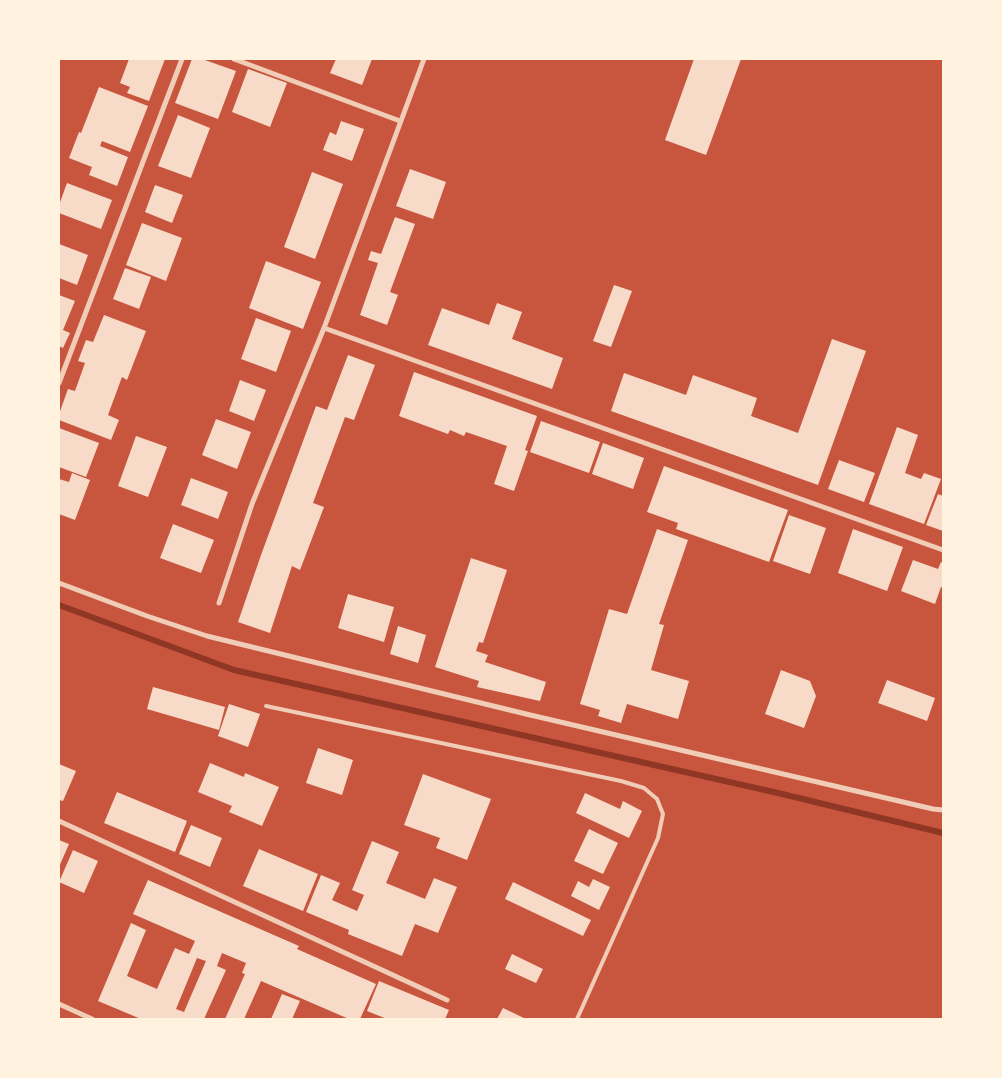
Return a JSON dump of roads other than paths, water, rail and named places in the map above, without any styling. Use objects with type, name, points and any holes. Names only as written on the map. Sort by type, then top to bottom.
[{"type":"street","points":[[59,384],[182,59]]},
{"type":"street","points":[[234,59],[400,121]]},
{"type":"street","points":[[219,603],[252,504],[324,328],[424,59]]},
{"type":"street","points":[[324,328],[943,550]]},
{"type":"street","points":[[59,583],[207,636],[526,714],[943,810]]},
{"type":"street","points":[[59,822],[446,1000]]},
{"type":"street","points":[[59,1004],[92,1019]]},
{"type":"lane","points":[[266,706],[621,781],[644,788],[657,799],[663,814],[658,838],[577,1019]]},
{"type":"waterway","points":[[59,605],[234,670],[778,793],[943,833]]}]
